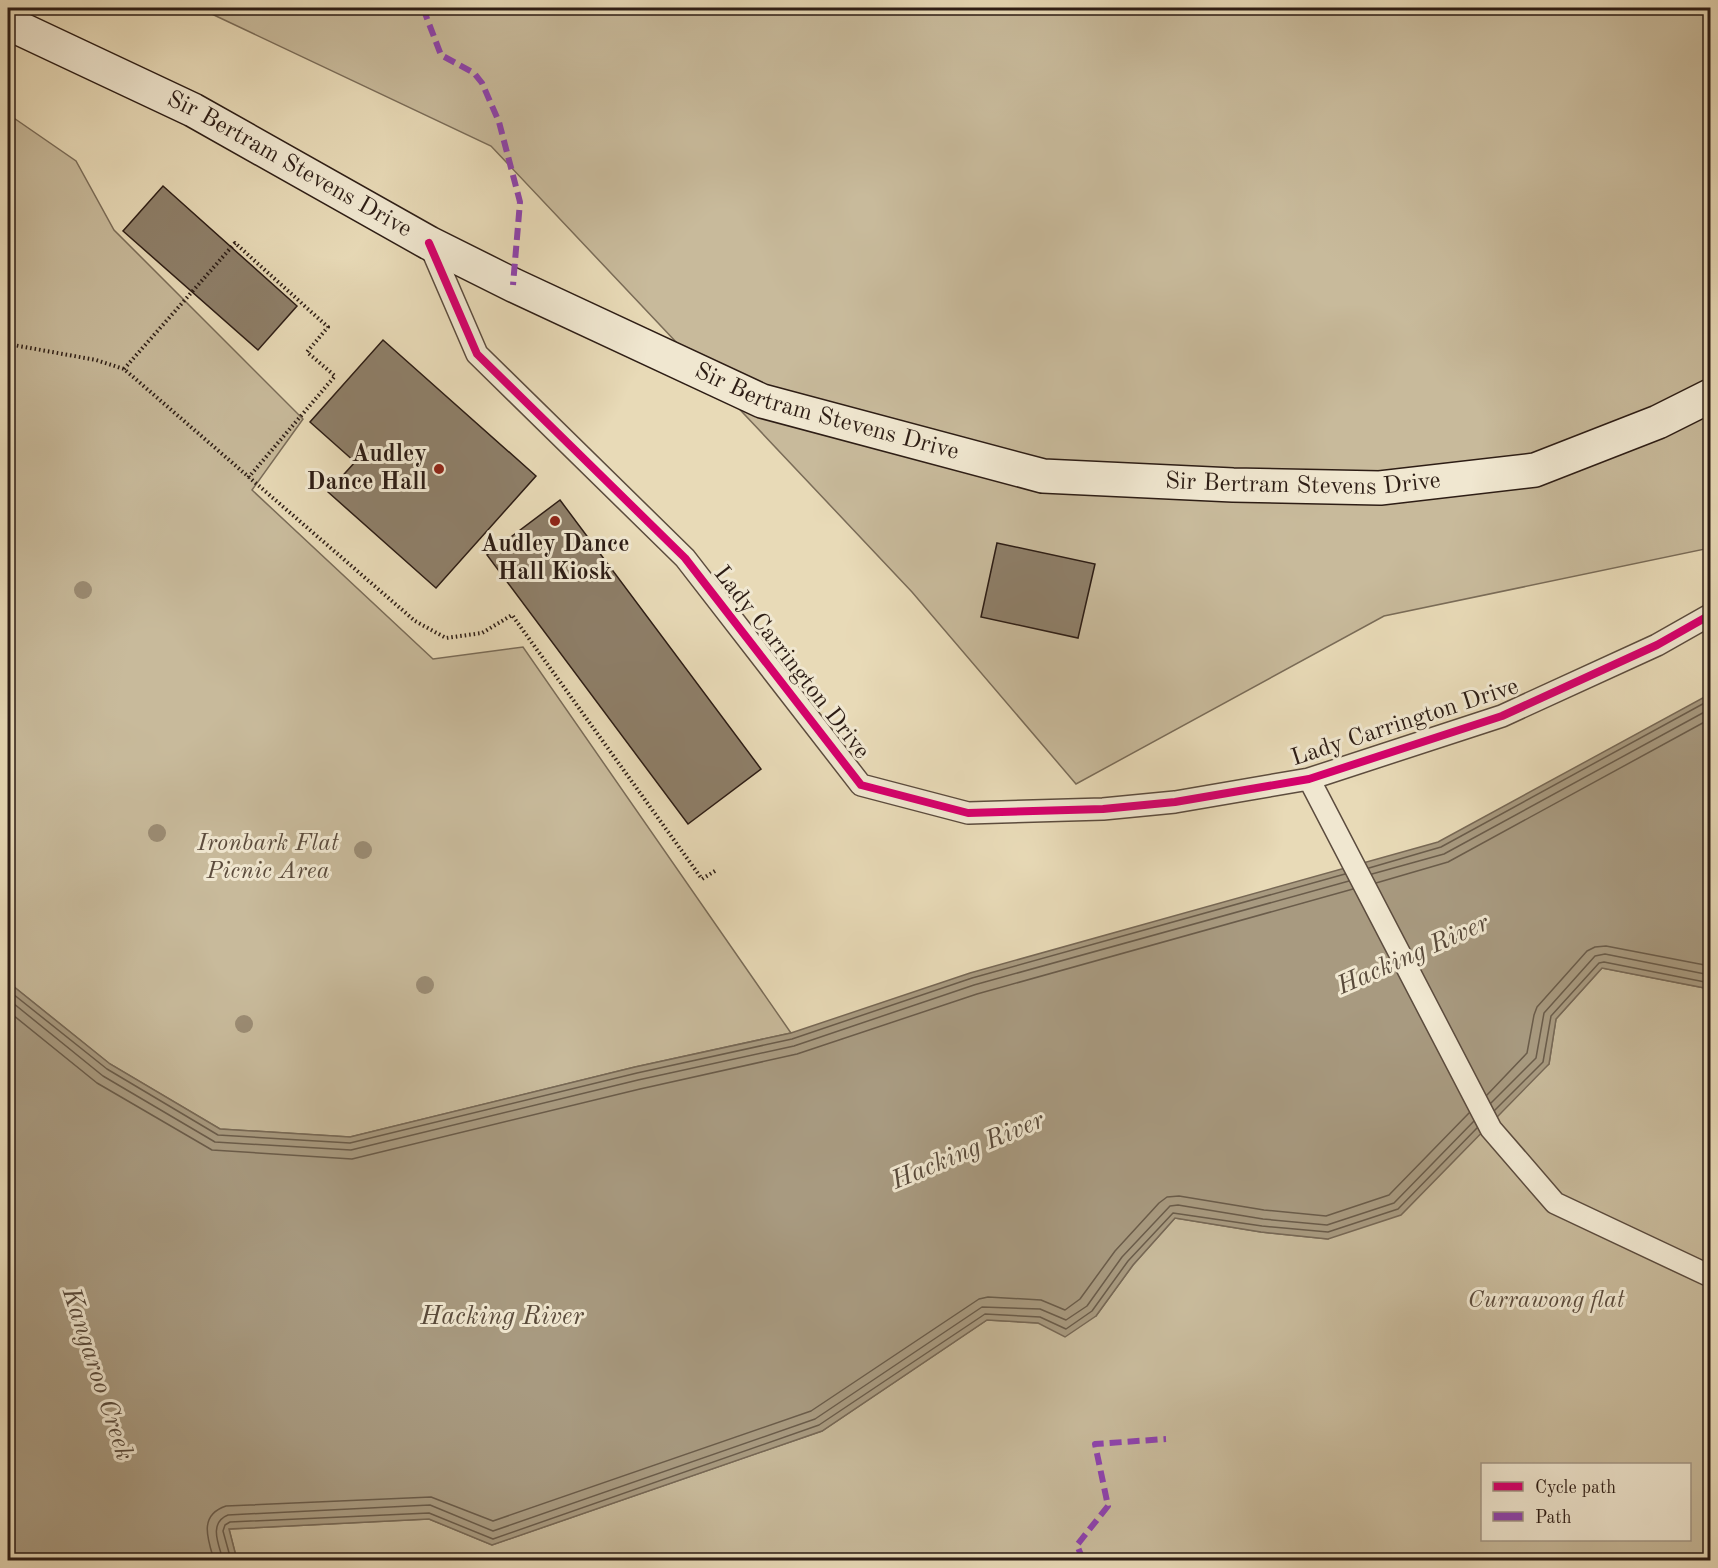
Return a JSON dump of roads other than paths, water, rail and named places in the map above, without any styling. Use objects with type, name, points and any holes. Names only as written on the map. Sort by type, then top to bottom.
[{"type":"main road","name":"Sir Bertram Stevens Drive","points":[[8,23],[193,110],[429,243],[513,285],[762,401],[1043,476],[1233,485],[1380,488],[1513,473],[1535,470],[1658,422],[1710,396]]},
{"type":"lane","name":"Lady Carrington Drive","points":[[429,243],[477,354],[685,558],[861,784],[968,813],[1103,809],[1175,802],[1309,779],[1502,716],[1657,645],[1710,615]]},
{"type":"lane","points":[[1309,779],[1491,1129],[1555,1203],[1710,1276]]},
{"type":"water","name":"Hacking River","points":[[1710,694],[1710,989],[1602,968],[1556,1019],[1549,1064],[1401,1215],[1328,1239],[1261,1232],[1175,1218],[1133,1265],[1096,1316],[1065,1337],[1038,1323],[987,1320],[822,1431],[492,1545],[429,1519],[229,1529],[237,1560],[8,1560],[8,982],[110,1064],[220,1129],[350,1137],[635,1067],[791,1033],[970,973],[1438,842]]},
{"type":"place","name":"Audley Dance Hall","points":[[439,469]]},
{"type":"place","name":"Audley Dance Hall Kiosk","points":[[555,521]]},
{"type":"park label","name":"Ironbark Flat Picnic Area","points":[[268,858]]},
{"type":"park label","name":"Currawong flat","points":[[1546,1301]]},
{"type":"water label","name":"Kangaroo Creek","points":[[97,1374]]}]
